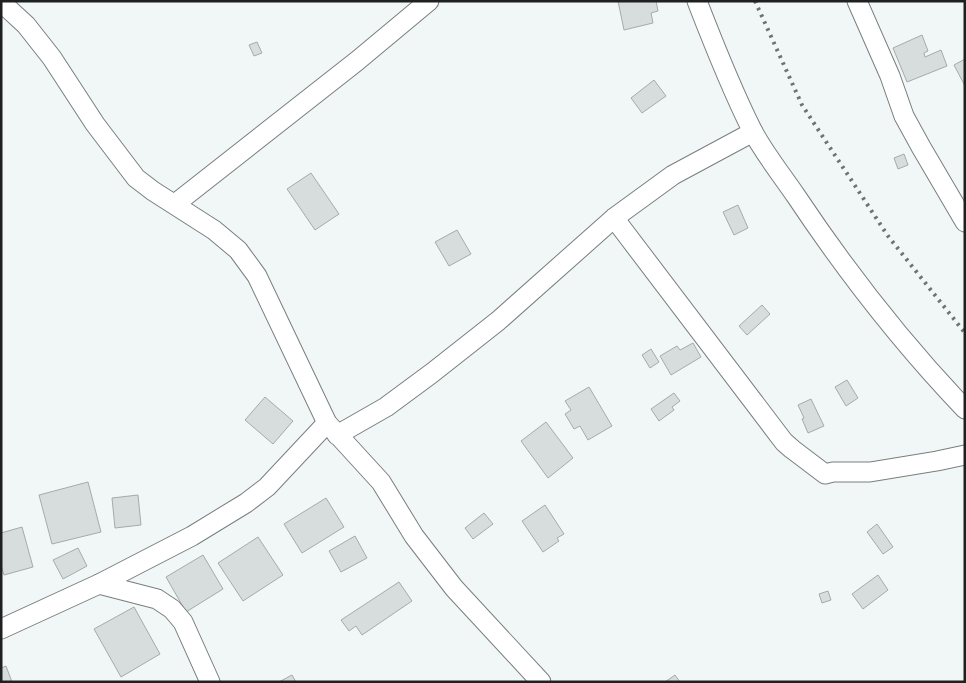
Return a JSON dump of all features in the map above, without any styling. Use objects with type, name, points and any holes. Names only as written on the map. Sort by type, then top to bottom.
[{"type":"street","points":[[175,204],[357,61],[429,1]]},
{"type":"street","points":[[697,1],[722,68],[753,132],[826,242],[899,336],[965,409]]},
{"type":"street","points":[[857,1],[890,76],[904,116],[965,222]]},
{"type":"street","points":[[1,2],[26,25],[52,58],[95,124],[136,178],[214,230],[238,250],[256,276],[332,429],[381,482],[414,536],[454,588],[541,682]]},
{"type":"street","points":[[1,630],[99,584],[192,536],[246,503],[332,429],[386,407],[432,373],[498,321],[614,218],[674,175],[753,132]]},
{"type":"street","points":[[614,218],[784,442],[825,474],[834,472],[870,472],[965,455]]},
{"type":"street","points":[[99,584],[156,599],[172,609],[183,622],[210,682]]},
{"type":"building","points":[[618,1],[656,1],[658,11],[651,13],[653,23],[624,30]]},
{"type":"building","points":[[922,35],[928,51],[924,53],[925,57],[941,50],[947,66],[907,82],[893,48]]},
{"type":"building","points":[[257,42],[262,53],[254,56],[249,45]]},
{"type":"building","points":[[965,59],[965,86],[954,65]]},
{"type":"building","points":[[654,80],[666,96],[642,113],[631,98]]},
{"type":"building","points":[[904,154],[908,165],[898,169],[894,158]]},
{"type":"building","points":[[311,173],[339,214],[315,230],[287,189]]},
{"type":"building","points":[[738,205],[748,228],[734,235],[723,212]]},
{"type":"building","points":[[457,230],[471,254],[449,266],[435,242]]},
{"type":"building","points":[[762,305],[770,314],[747,335],[739,326]]},
{"type":"building","points":[[693,343],[701,357],[671,375],[660,356],[677,346],[680,350]]},
{"type":"building","points":[[651,349],[659,362],[650,368],[642,355]]},
{"type":"building","points":[[847,380],[858,398],[846,406],[835,387]]},
{"type":"building","points":[[589,387],[612,426],[588,440],[580,426],[574,429],[565,414],[571,410],[565,401]]},
{"type":"building","points":[[674,393],[680,401],[672,407],[674,410],[659,421],[651,409]]},
{"type":"building","points":[[265,397],[293,421],[273,444],[245,420]]},
{"type":"building","points":[[811,399],[824,426],[808,433],[798,405]]},
{"type":"building","points":[[546,422],[573,458],[548,478],[521,441]]},
{"type":"building","points":[[88,482],[101,532],[52,544],[39,495]]},
{"type":"building","points":[[138,495],[141,525],[115,528],[112,498]]},
{"type":"building","points":[[326,498],[344,527],[302,553],[284,524]]},
{"type":"building","points":[[545,505],[564,534],[557,538],[559,541],[543,552],[522,521]]},
{"type":"building","points":[[484,513],[493,524],[473,539],[465,528]]},
{"type":"building","points":[[877,524],[893,547],[883,554],[867,532]]},
{"type":"building","points":[[22,527],[33,567],[4,575],[1,566],[1,533]]},
{"type":"building","points":[[355,536],[367,558],[341,572],[329,551]]},
{"type":"building","points":[[258,537],[283,575],[243,601],[218,563]]},
{"type":"building","points":[[78,548],[87,566],[63,579],[53,560]]},
{"type":"building","points":[[203,555],[223,589],[186,612],[166,577]]},
{"type":"building","points":[[878,575],[888,590],[863,609],[852,594]]},
{"type":"building","points":[[399,582],[412,601],[362,635],[356,626],[349,631],[341,620]]},
{"type":"building","points":[[828,591],[831,600],[822,603],[819,594]]},
{"type":"building","points":[[134,607],[160,654],[121,677],[94,629]]},
{"type":"building","points":[[6,666],[12,682],[1,682],[1,668]]},
{"type":"building","points":[[292,675],[296,682],[279,682]]},
{"type":"building","points":[[675,675],[680,682],[665,682]]},
{"type":"railway","points":[[755,1],[802,105],[888,236],[965,333]]}]
